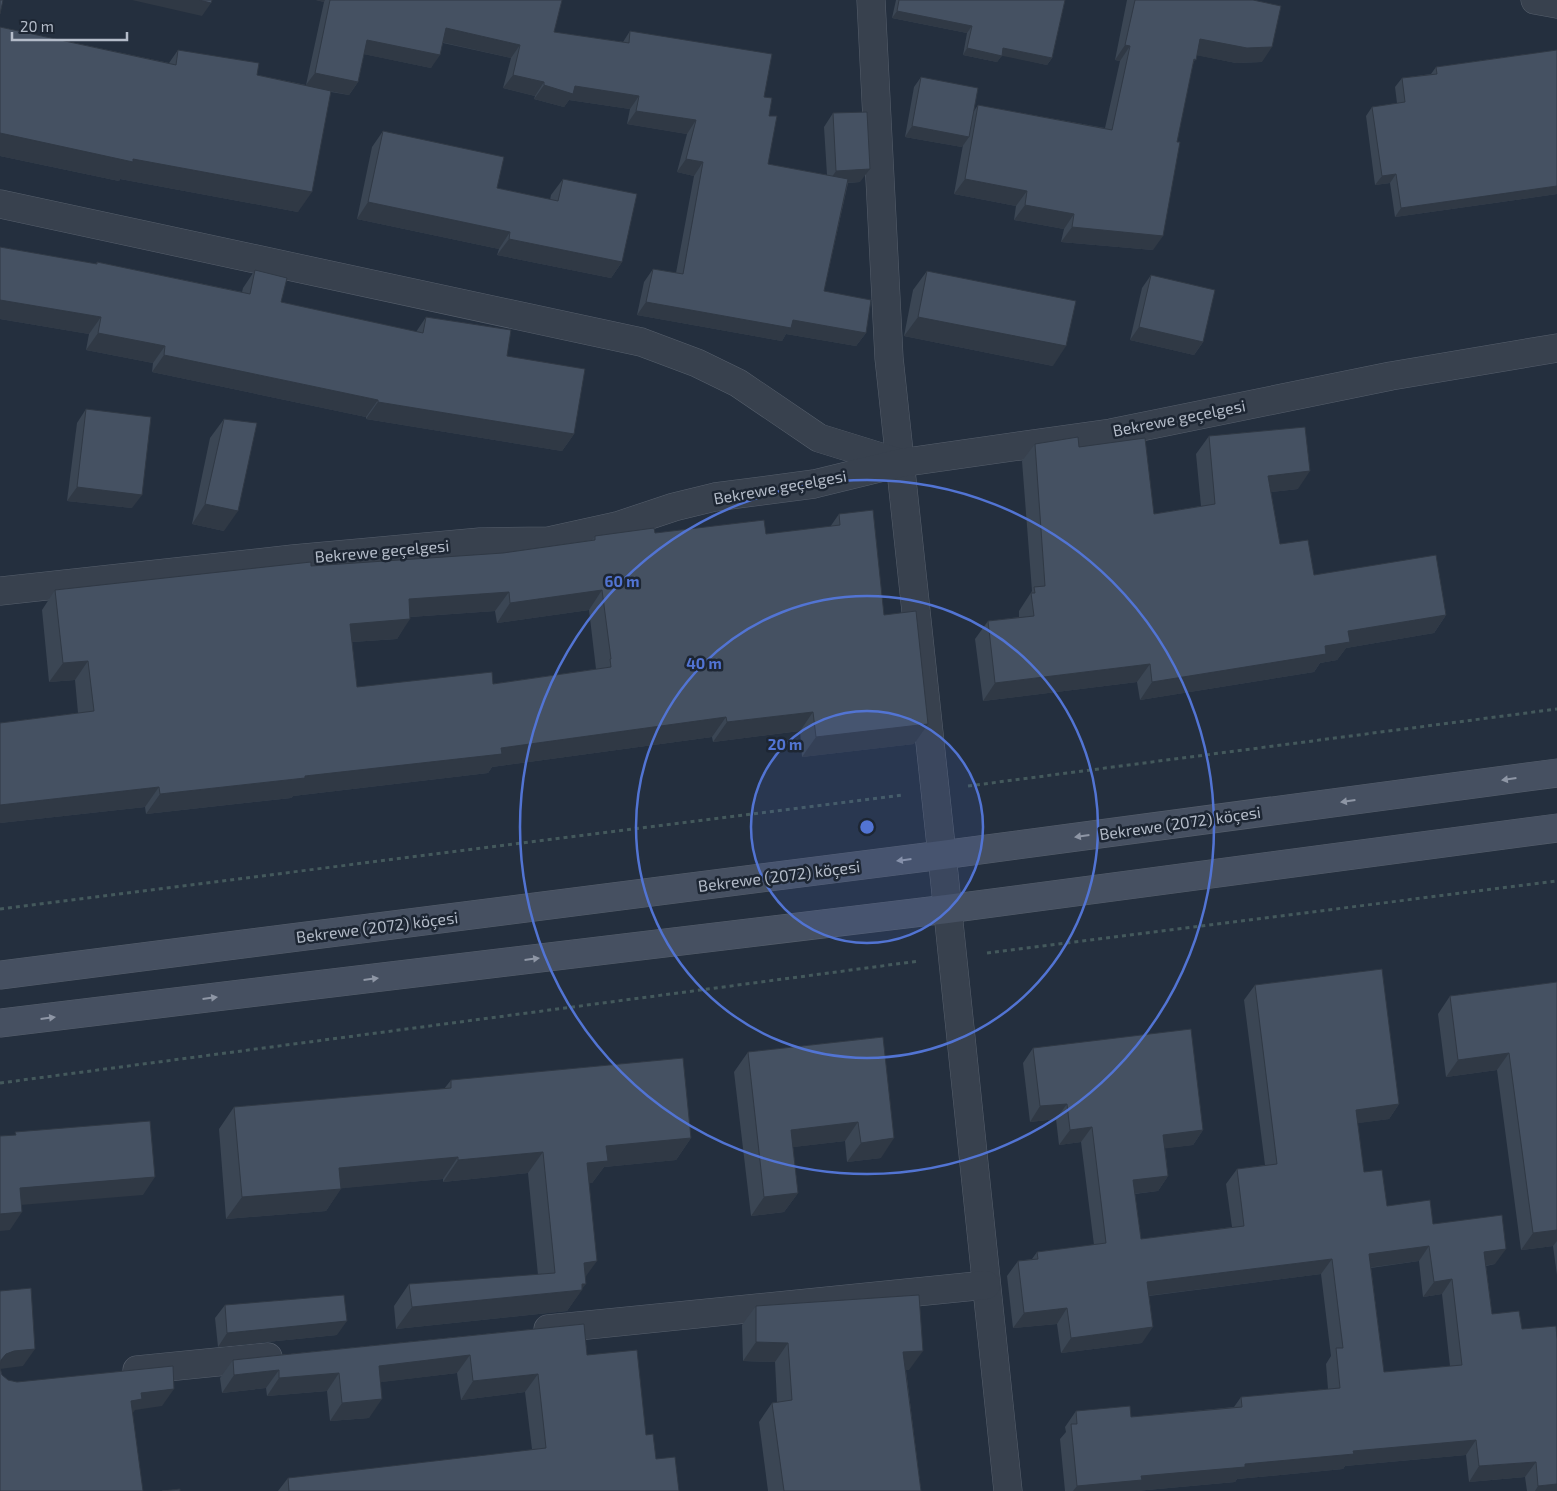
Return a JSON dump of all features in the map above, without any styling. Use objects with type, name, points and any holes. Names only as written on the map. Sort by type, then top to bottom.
[{"type":"main road","name":"Bekrewe (2072) köçesi","points":[[0,975],[942,855],[1557,773]]},
{"type":"main road","points":[[0,1024],[947,910],[1557,828]]},
{"type":"street","points":[[870,0],[889,358],[936,790],[1008,1491]]},
{"type":"street","points":[[1535,0],[1557,4]]},
{"type":"street","points":[[0,204],[640,342],[697,363],[738,383],[819,438],[900,463]]},
{"type":"street","name":"Bekrewe geçelgesi","points":[[0,591],[293,559],[480,542],[549,540],[617,526],[674,507],[715,497],[814,484],[900,463],[1111,432],[1391,376],[1557,348]]},
{"type":"street","points":[[520,1332],[986,1285]]},
{"type":"street","points":[[113,1373],[291,1355]]},
{"type":"path","points":[[0,909],[1557,709]]},
{"type":"path","points":[[0,1083],[952,957],[1557,881]]},
{"type":"building","points":[[0,0],[3,0],[0,14]]},
{"type":"building","points":[[199,0],[212,0],[211,3]]},
{"type":"building","points":[[330,0],[562,0],[554,32],[629,43],[630,31],[772,54],[764,97],[772,98],[769,116],[777,116],[768,164],[848,179],[824,291],[871,300],[866,333],[793,320],[791,328],[646,302],[653,269],[683,274],[703,162],[686,159],[696,120],[636,111],[639,96],[575,86],[573,94],[544,85],[544,82],[513,75],[520,45],[446,28],[440,55],[367,40],[358,82],[315,73]]},
{"type":"building","points":[[899,0],[1065,0],[1052,58],[1003,48],[1002,56],[967,48],[972,26],[897,11]]},
{"type":"building","points":[[1135,0],[1253,0],[1281,6],[1272,47],[1247,48],[1200,39],[1177,142],[1180,142],[1163,236],[1072,227],[1074,214],[1025,205],[1027,191],[965,179],[978,105],[1112,130],[1130,46],[1125,45]]},
{"type":"building","points":[[0,27],[176,65],[178,50],[259,63],[257,75],[331,91],[312,192],[133,159],[133,162],[0,133]]},
{"type":"building","points":[[1557,50],[1557,186],[1401,208],[1396,174],[1382,176],[1372,107],[1405,102],[1402,78],[1437,74],[1436,67]]},
{"type":"building","points":[[921,77],[978,88],[969,137],[912,126]]},
{"type":"building","points":[[867,112],[870,169],[836,171],[833,113]]},
{"type":"building","points":[[383,131],[504,157],[497,188],[558,201],[563,179],[637,194],[622,262],[509,239],[510,232],[368,202]]},
{"type":"building","points":[[0,247],[97,264],[97,262],[250,294],[255,270],[287,278],[281,302],[423,333],[426,317],[511,330],[507,356],[585,369],[574,434],[378,402],[378,400],[164,355],[165,346],[98,333],[101,317],[0,300]]},
{"type":"building","points":[[927,271],[1076,301],[1066,346],[918,317]]},
{"type":"building","points":[[1151,275],[1215,290],[1203,342],[1139,327]]},
{"type":"building","points":[[86,409],[151,417],[142,495],[77,487]]},
{"type":"building","points":[[224,419],[257,423],[238,511],[205,504]]},
{"type":"building","points":[[1305,427],[1310,471],[1268,476],[1280,544],[1308,540],[1314,575],[1436,555],[1446,615],[1348,631],[1350,642],[1325,646],[1326,654],[1152,682],[1150,664],[995,683],[988,621],[1034,616],[1031,593],[1035,593],[1034,587],[1045,586],[1035,444],[1078,437],[1079,447],[1145,438],[1154,514],[1215,504],[1209,436]]},
{"type":"building","points":[[873,510],[884,615],[916,611],[928,724],[816,737],[813,712],[727,722],[726,717],[501,748],[502,754],[305,776],[305,778],[160,794],[159,787],[0,805],[0,723],[94,711],[88,661],[63,663],[55,590],[311,562],[311,566],[503,553],[595,540],[595,536],[654,528],[655,533],[764,520],[766,534],[840,525],[839,514]],"holes":[[[602,590],[611,667],[493,684],[492,672],[357,687],[350,624],[410,619],[409,599],[509,592],[510,603]]]},
{"type":"building","points":[[1382,969],[1399,1104],[1356,1110],[1364,1172],[1382,1170],[1387,1206],[1430,1200],[1433,1224],[1502,1215],[1506,1249],[1484,1252],[1492,1314],[1519,1311],[1522,1329],[1556,1326],[1557,1484],[1538,1486],[1536,1462],[1479,1466],[1476,1440],[1353,1451],[1354,1454],[1245,1464],[1245,1467],[1141,1476],[1142,1480],[1077,1486],[1071,1424],[1077,1424],[1076,1411],[1130,1406],[1131,1417],[1242,1407],[1241,1397],[1340,1388],[1336,1348],[1343,1348],[1332,1259],[1147,1282],[1153,1327],[1071,1338],[1067,1308],[1024,1313],[1018,1261],[1038,1259],[1037,1252],[1106,1243],[1092,1127],[1070,1130],[1067,1104],[1040,1106],[1033,1048],[1191,1029],[1203,1130],[1163,1135],[1168,1176],[1133,1180],[1141,1239],[1244,1226],[1237,1169],[1277,1164],[1255,985]],"holes":[[[1429,1246],[1434,1282],[1452,1279],[1462,1365],[1384,1372],[1369,1254]]]},
{"type":"building","points":[[1557,982],[1557,1230],[1533,1233],[1509,1053],[1458,1060],[1450,996]]},
{"type":"building","points":[[883,1037],[894,1138],[861,1143],[858,1122],[791,1130],[798,1193],[764,1197],[748,1052]]},
{"type":"building","points":[[683,1058],[691,1138],[606,1146],[608,1161],[587,1163],[597,1261],[584,1263],[586,1284],[582,1284],[582,1290],[412,1307],[409,1284],[555,1273],[543,1152],[458,1160],[458,1157],[339,1168],[341,1189],[242,1197],[234,1107],[451,1088],[451,1080]]},
{"type":"building","points":[[150,1121],[155,1177],[20,1188],[22,1212],[0,1214],[0,1136],[16,1135],[15,1132]]},
{"type":"building","points":[[31,1288],[35,1349],[14,1351],[6,1354],[1,1360],[0,1366],[0,1291]]},
{"type":"building","points":[[344,1295],[347,1321],[227,1333],[225,1305]]},
{"type":"building","points":[[919,1295],[923,1351],[903,1352],[921,1491],[784,1491],[772,1403],[792,1400],[788,1343],[756,1342],[756,1306]]},
{"type":"building","points":[[584,1324],[587,1355],[637,1350],[646,1435],[653,1434],[656,1459],[675,1457],[679,1491],[289,1491],[288,1478],[546,1448],[538,1374],[473,1381],[470,1355],[379,1366],[382,1399],[342,1403],[339,1373],[279,1378],[279,1370],[234,1375],[233,1360]]},
{"type":"building","points":[[173,1366],[174,1389],[141,1393],[142,1399],[131,1401],[143,1491],[0,1491],[0,1368],[2,1375],[8,1380],[17,1382]]},
{"type":"building","points":[[180,1489],[180,1491],[162,1491]]}]
